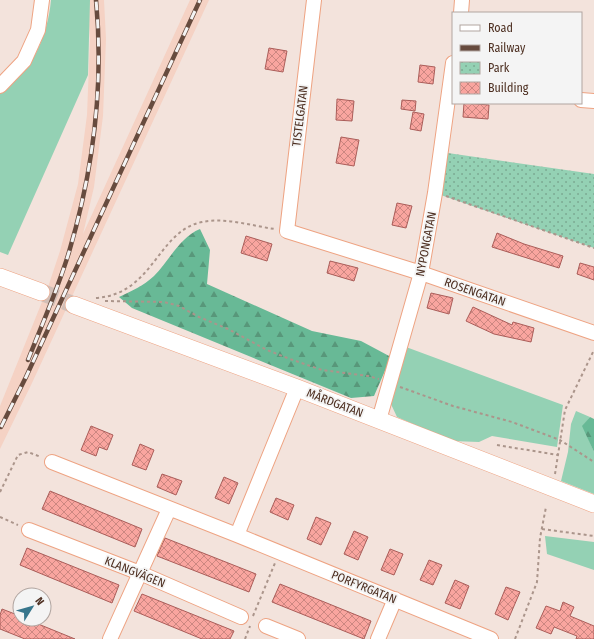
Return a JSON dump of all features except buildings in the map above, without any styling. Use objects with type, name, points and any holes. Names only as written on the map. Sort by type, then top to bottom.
[{"type":"street","points":[[0,86],[24,61],[38,30],[42,0]]},
{"type":"street","name":"TISTELGATAN","points":[[287,232],[314,0]]},
{"type":"street","points":[[460,12],[462,0]]},
{"type":"street","name":"NYPONGATAN","points":[[379,420],[421,273],[435,193],[452,76]]},
{"type":"street","points":[[582,100],[594,101]]},
{"type":"street","name":"ROSENGATAN","points":[[287,232],[421,273],[594,333]]},
{"type":"street","points":[[0,277],[41,292]]},
{"type":"street","name":"MÅRDGATAN","points":[[74,305],[297,388],[594,504]]},
{"type":"street","points":[[238,535],[297,388]]},
{"type":"street","name":"PORFYRGATAN","points":[[52,462],[238,535],[491,639]]},
{"type":"street","points":[[110,639],[169,509]]},
{"type":"street","name":"KLANGVÄGEN","points":[[29,530],[140,573],[241,617]]},
{"type":"street","points":[[378,639],[395,599]]},
{"type":"street","points":[[266,626],[298,639]]},
{"type":"path","points":[[435,193],[594,248]]},
{"type":"path","points":[[91,298],[113,295],[131,286],[144,275],[172,240],[185,228],[202,222],[223,221],[287,232]]},
{"type":"path","points":[[97,301],[164,302],[180,306],[199,317],[228,329],[267,350],[290,359],[322,370],[368,376],[453,406],[512,422],[560,440],[594,462]]},
{"type":"path","points":[[555,474],[565,410],[594,350]]},
{"type":"path","points":[[497,445],[558,455]]},
{"type":"path","points":[[0,492],[18,455],[28,452],[52,462]]},
{"type":"path","points":[[515,639],[537,582],[542,529],[546,507]]},
{"type":"path","points":[[0,517],[29,530]]},
{"type":"path","points":[[542,529],[594,536]]},
{"type":"path","points":[[245,639],[279,553]]},
{"type":"shaded area","points":[[87,0],[104,0],[106,39],[103,116],[94,187],[83,234],[190,0],[209,0],[0,449],[0,406],[48,287],[60,251],[78,184],[87,115],[90,39]]},
{"type":"green space","points":[[51,0],[90,0],[88,75],[8,255],[0,252],[0,91],[21,75],[36,52],[42,40]]},
{"type":"green space","points":[[441,152],[594,174],[594,248],[435,193]]},
{"type":"green space","points":[[200,229],[210,250],[207,284],[312,331],[361,341],[391,357],[374,396],[351,398],[132,308],[119,297],[150,280],[181,243]]},
{"type":"green space","points":[[406,347],[563,405],[557,447],[492,436],[479,442],[452,441],[397,417],[390,402]]},
{"type":"green space","points":[[576,411],[590,417],[583,426],[594,452],[594,494],[561,481],[568,452],[571,424]]},
{"type":"green space","points":[[590,417],[594,419],[594,452],[582,426]]},
{"type":"green space","points":[[545,536],[594,542],[594,570],[547,554]]},
{"type":"tunnel","points":[[41,292],[74,305]]},
{"type":"railway","points":[[28,360],[65,266],[77,221],[90,159],[99,63],[96,0]]},
{"type":"railway","points":[[1,427],[26,377],[200,0]]}]
